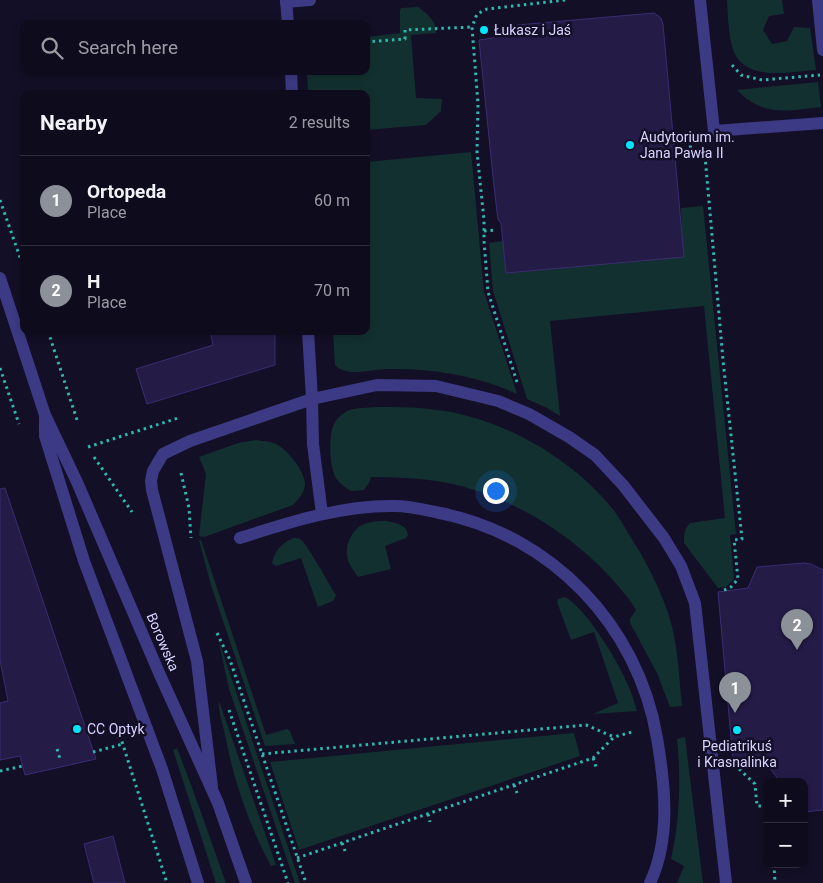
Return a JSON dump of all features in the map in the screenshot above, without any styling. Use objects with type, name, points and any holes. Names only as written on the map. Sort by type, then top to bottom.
[{"type":"street","points":[[288,20],[286,1],[310,0]]},
{"type":"street","points":[[700,0],[714,131],[823,123]]},
{"type":"street","points":[[818,0],[823,50]]},
{"type":"street","points":[[291,75],[292,90]]},
{"type":"street","name":"Borowska","points":[[0,278],[45,415],[77,482],[212,790],[246,883]]},
{"type":"street","points":[[308,335],[313,444],[322,514]]},
{"type":"street","points":[[212,790],[197,661],[152,490],[153,472],[163,454],[171,449],[312,399],[377,384],[436,386],[498,401],[529,414],[596,455],[623,485],[664,538],[681,566],[695,603],[726,883]]},
{"type":"street","name":"Borowska","points":[[45,415],[45,436],[84,560],[162,769],[198,883]]},
{"type":"street","points":[[240,538],[322,514],[369,506],[397,506],[450,515],[478,523],[502,533],[526,546],[573,580],[598,607],[631,659],[644,690],[655,726],[663,773],[663,833],[654,874],[650,883]]},
{"type":"path","points":[[529,414],[518,388],[488,292],[477,152],[478,104],[472,27],[477,14],[487,9],[565,0]]},
{"type":"path","points":[[370,42],[405,39],[405,30],[472,27]]},
{"type":"path","points":[[731,64],[741,76],[762,80],[823,75]]},
{"type":"path","points":[[691,158],[705,156],[723,360],[742,538],[734,540],[738,579],[731,587],[722,592]]},
{"type":"path","points":[[0,200],[20,258]]},
{"type":"path","points":[[484,232],[497,230]]},
{"type":"path","points":[[49,335],[79,426]]},
{"type":"path","points":[[88,448],[175,419]]},
{"type":"path","points":[[85,441],[92,454]]},
{"type":"path","points":[[180,469],[189,508],[191,539]]},
{"type":"path","points":[[215,627],[230,660],[306,883]]},
{"type":"path","points":[[217,645],[218,636]]},
{"type":"path","points":[[228,708],[288,883]]},
{"type":"path","points":[[262,754],[586,725],[614,736]]},
{"type":"path","points":[[297,858],[593,758],[614,736],[655,726]]},
{"type":"path","points":[[94,752],[123,744]]},
{"type":"path","points":[[57,749],[60,759]]},
{"type":"path","points":[[593,758],[596,767]]},
{"type":"path","points":[[0,771],[23,766]]},
{"type":"path","points":[[739,769],[755,784],[757,806],[763,806]]},
{"type":"path","points":[[514,785],[516,793]]},
{"type":"path","points":[[428,814],[430,822]]},
{"type":"path","points":[[342,843],[345,851]]},
{"type":"path","points":[[774,868],[775,883]]},
{"type":"green space","points":[[727,0],[782,0],[784,14],[769,16],[763,30],[772,44],[787,41],[794,27],[810,28],[816,70],[767,73],[745,66],[737,58],[732,46]]},
{"type":"green space","points":[[418,7],[428,15],[436,28],[436,33],[411,35],[416,98],[442,99],[441,111],[426,125],[370,130],[370,90],[308,90],[307,75],[370,75],[370,37],[400,33],[401,8]]},
{"type":"green space","points":[[818,82],[821,107],[797,110],[776,110],[756,105],[737,90]]},
{"type":"green space","points":[[471,152],[484,292],[517,394],[470,377],[436,371],[387,369],[352,372],[340,369],[335,365],[333,335],[370,335],[370,162]]},
{"type":"green space","points":[[703,206],[736,534],[730,535],[734,579],[726,587],[718,588],[684,543],[685,530],[690,523],[725,518],[704,306],[550,321],[560,416],[527,399],[493,291],[489,243],[503,241],[506,273],[683,257],[681,208]]},
{"type":"green space","points":[[358,408],[439,410],[475,418],[495,425],[534,443],[552,454],[586,481],[615,512],[641,554],[660,592],[669,616],[674,638],[682,706],[670,707],[657,673],[630,623],[630,619],[636,610],[631,602],[596,563],[557,531],[514,506],[491,496],[443,482],[371,477],[364,490],[351,491],[339,482],[334,473],[331,458],[330,442],[335,422],[347,411]]},
{"type":"green space","points":[[256,440],[276,444],[295,461],[302,473],[305,484],[301,496],[293,505],[204,537],[199,536],[206,474],[199,457],[238,443]]},
{"type":"green space","points":[[386,521],[403,526],[408,535],[406,538],[385,546],[391,569],[358,577],[348,559],[347,547],[350,538],[358,527],[374,522]]},
{"type":"green space","points":[[293,538],[301,540],[313,556],[336,595],[333,601],[318,607],[301,558],[276,566],[272,563],[279,548]]},
{"type":"green space","points":[[199,540],[201,540],[266,735],[287,729],[290,731],[295,744],[265,746],[211,585]]},
{"type":"green space","points":[[565,597],[582,612],[610,650],[624,675],[637,711],[593,714],[618,703],[594,632],[571,640],[557,602],[558,599]]},
{"type":"green space","points":[[218,638],[300,883],[295,883],[229,689]]},
{"type":"green space","points":[[219,701],[276,865],[271,866],[243,803],[220,714]]},
{"type":"green space","points":[[574,733],[580,756],[299,850],[270,762]]},
{"type":"green space","points":[[685,737],[703,883],[677,883],[684,866],[671,859],[679,799],[677,739]]},
{"type":"green space","points":[[177,748],[226,883],[216,883],[173,750]]},
{"type":"building","name":"Audytorium im. Jana Pawła II","points":[[654,13],[661,18],[663,24],[684,257],[506,273],[501,223],[498,220],[494,186],[479,40],[493,38],[498,30],[516,27],[517,25]]},
{"type":"building","points":[[211,335],[275,335],[275,365],[147,404],[136,369],[213,345]]},
{"type":"building","points":[[5,488],[96,759],[25,775],[20,756],[0,760],[0,703],[8,701],[0,660],[0,489]]},
{"type":"building","points":[[804,563],[823,570],[823,810],[808,812],[808,778],[777,778],[762,757],[733,760],[718,592],[748,588],[757,567]]},
{"type":"building","points":[[113,836],[125,883],[94,883],[84,844]]},
{"type":"place","name":"Łukasz i Jaś","points":[[484,30]]},
{"type":"place","name":"Audytorium im. Jana Pawła II","points":[[630,145]]},
{"type":"place","name":"H","points":[[797,650]]},
{"type":"place","name":"Ortopeda","points":[[735,713]]},
{"type":"place","name":"CC Optyk","points":[[77,729]]},
{"type":"place","name":"Pediatrikuś i Krasnalinka","points":[[737,730]]}]
